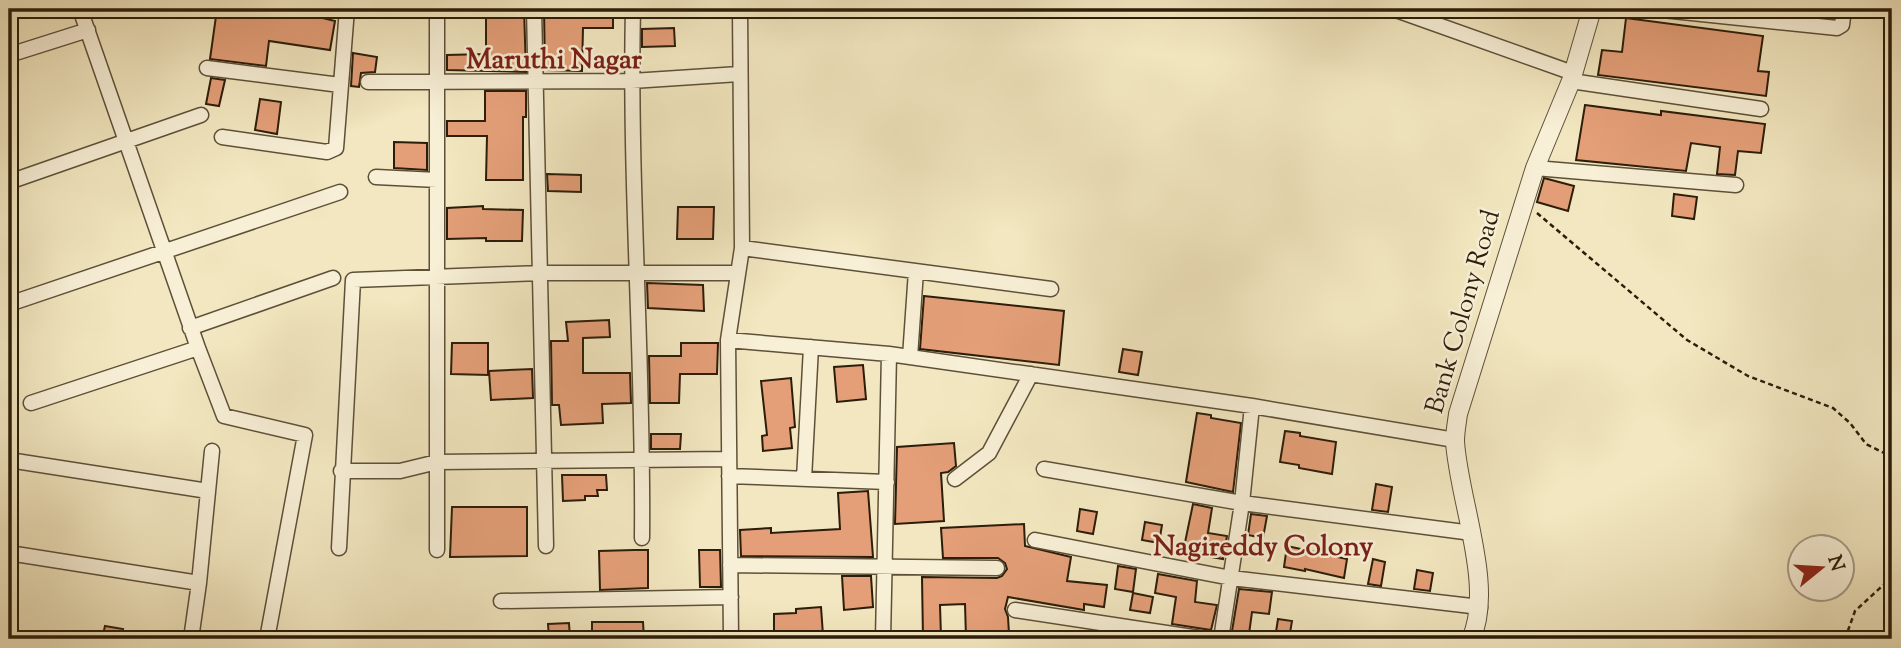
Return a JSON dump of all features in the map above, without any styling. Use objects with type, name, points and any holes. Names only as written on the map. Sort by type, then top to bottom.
[{"type":"street","points":[[80,9],[224,416],[304,435],[267,639]]},
{"type":"street","points":[[222,137],[332,151],[336,148],[345,9]]},
{"type":"street","points":[[437,9],[437,550]]},
{"type":"street","points":[[534,9],[546,546]]},
{"type":"street","points":[[633,9],[636,273],[643,459],[642,538]]},
{"type":"street","points":[[731,639],[728,340],[742,248],[740,9]]},
{"type":"street","points":[[1393,9],[1572,77],[1761,109]]},
{"type":"street","name":"Bank Colony Road","points":[[1471,639],[1480,607],[1472,533],[1455,440],[1458,414],[1535,168],[1572,77],[1592,9]]},
{"type":"street","points":[[1653,9],[1837,28],[1842,25],[1844,9]]},
{"type":"street","points":[[9,55],[88,30]]},
{"type":"street","points":[[207,68],[340,85]]},
{"type":"street","points":[[368,82],[632,81],[739,74]]},
{"type":"street","points":[[9,182],[201,115]]},
{"type":"street","points":[[1535,168],[1736,186]]},
{"type":"street","points":[[376,177],[437,180]]},
{"type":"street","points":[[9,304],[340,192]]},
{"type":"street","points":[[742,248],[1051,289]]},
{"type":"street","points":[[910,357],[916,271]]},
{"type":"street","points":[[339,548],[353,280],[540,273],[737,273]]},
{"type":"street","points":[[191,328],[333,278]]},
{"type":"street","points":[[728,340],[889,354],[1252,406],[1455,440]]},
{"type":"street","points":[[804,479],[811,346]]},
{"type":"street","points":[[31,403],[198,348]]},
{"type":"street","points":[[883,639],[889,354]]},
{"type":"street","points":[[955,479],[989,453],[1031,374]]},
{"type":"street","points":[[1221,639],[1242,503],[1252,406]]},
{"type":"street","points":[[191,639],[200,583],[212,451]]},
{"type":"street","points":[[341,471],[400,471],[437,462],[729,459]]},
{"type":"street","points":[[9,460],[208,491]]},
{"type":"street","points":[[1044,469],[1242,503],[1472,533]]},
{"type":"street","points":[[729,476],[887,482]]},
{"type":"street","points":[[1035,540],[1231,578],[1480,607]]},
{"type":"street","points":[[9,553],[200,583]]},
{"type":"street","points":[[730,565],[997,568]]},
{"type":"street","points":[[501,601],[730,597]]},
{"type":"street","points":[[1015,610],[1206,639]]},
{"type":"path","points":[[1524,202],[1687,340],[1748,376],[1833,408],[1850,423],[1866,444],[1892,457]]},
{"type":"path","points":[[1845,639],[1855,611],[1892,576]]},
{"type":"building","points":[[217,9],[298,12],[335,21],[330,50],[269,41],[266,66],[210,59]]},
{"type":"building","points":[[486,9],[524,9],[526,72],[447,70],[447,55],[486,54]]},
{"type":"building","points":[[544,9],[613,9],[613,28],[583,28],[582,71],[545,70]]},
{"type":"building","points":[[1626,18],[1763,36],[1758,71],[1769,72],[1766,96],[1598,75],[1602,50],[1622,52]]},
{"type":"building","points":[[674,28],[675,46],[642,47],[642,29]]},
{"type":"building","points":[[353,53],[377,57],[375,72],[361,73],[359,87],[351,86]]},
{"type":"building","points":[[211,78],[225,80],[219,106],[206,104]]},
{"type":"building","points":[[485,91],[526,91],[526,117],[523,117],[523,180],[486,180],[487,136],[447,136],[447,121],[485,121]]},
{"type":"building","points":[[260,99],[281,102],[277,134],[255,130]]},
{"type":"building","points":[[1585,105],[1765,124],[1761,153],[1738,151],[1735,175],[1717,174],[1720,147],[1691,143],[1686,171],[1576,160]]},
{"type":"building","points":[[394,142],[427,143],[427,170],[394,168]]},
{"type":"building","points":[[547,174],[581,175],[581,192],[548,191]]},
{"type":"building","points":[[1544,178],[1574,186],[1568,211],[1537,202]]},
{"type":"building","points":[[1674,194],[1697,197],[1694,219],[1672,216]]},
{"type":"building","points":[[483,206],[483,209],[523,210],[522,241],[447,239],[447,208]]},
{"type":"building","points":[[678,207],[714,207],[713,239],[677,239]]},
{"type":"building","points":[[647,283],[703,285],[704,311],[648,308]]},
{"type":"building","points":[[924,296],[1064,311],[1059,365],[920,349]]},
{"type":"building","points":[[609,320],[610,337],[583,338],[583,373],[630,373],[631,403],[602,404],[603,423],[561,425],[559,405],[552,405],[551,341],[568,341],[566,322]]},
{"type":"building","points":[[452,343],[488,343],[488,375],[451,374]]},
{"type":"building","points":[[681,343],[718,343],[717,374],[680,374],[679,403],[650,403],[649,356],[681,356]]},
{"type":"building","points":[[1123,349],[1142,352],[1138,375],[1119,372]]},
{"type":"building","points":[[863,365],[866,399],[837,402],[834,367]]},
{"type":"building","points":[[532,369],[533,398],[491,400],[489,371]]},
{"type":"building","points":[[791,378],[795,427],[790,428],[792,448],[763,451],[762,436],[767,435],[761,381]]},
{"type":"building","points":[[1197,413],[1241,423],[1233,492],[1186,482]]},
{"type":"building","points":[[1285,431],[1336,442],[1332,474],[1280,462]]},
{"type":"building","points":[[651,434],[681,434],[680,449],[651,449]]},
{"type":"building","points":[[954,443],[956,466],[941,473],[944,521],[895,524],[897,447]]},
{"type":"building","points":[[562,475],[606,475],[607,490],[597,490],[598,496],[585,496],[585,500],[563,501]]},
{"type":"building","points":[[1376,484],[1392,487],[1388,512],[1372,510]]},
{"type":"building","points":[[868,491],[873,557],[741,556],[740,530],[771,528],[771,533],[840,529],[838,493]]},
{"type":"building","points":[[1193,504],[1212,508],[1208,533],[1227,536],[1223,559],[1183,552]]},
{"type":"building","points":[[452,507],[527,507],[527,556],[450,557]]},
{"type":"building","points":[[1080,509],[1097,512],[1093,534],[1077,531]]},
{"type":"building","points":[[1251,514],[1267,516],[1263,538],[1248,535]]},
{"type":"building","points":[[1145,522],[1162,525],[1159,543],[1142,540]]},
{"type":"building","points":[[1024,524],[1025,546],[1071,557],[1067,581],[1107,585],[1104,607],[1084,604],[1084,610],[1008,597],[1005,609],[1009,634],[966,638],[965,604],[940,605],[941,637],[923,639],[922,577],[997,578],[1007,569],[1005,563],[998,558],[943,558],[941,528]]},
{"type":"building","points":[[1287,546],[1347,559],[1344,578],[1284,567]]},
{"type":"building","points":[[648,550],[648,588],[600,590],[599,551]]},
{"type":"building","points":[[699,550],[720,550],[721,587],[700,587]]},
{"type":"building","points":[[1373,559],[1385,562],[1381,586],[1368,584]]},
{"type":"building","points":[[1118,566],[1136,569],[1133,592],[1115,589]]},
{"type":"building","points":[[1417,570],[1433,573],[1430,591],[1414,589]]},
{"type":"building","points":[[1158,574],[1197,581],[1195,602],[1217,605],[1211,630],[1172,624],[1176,597],[1155,593]]},
{"type":"building","points":[[842,576],[871,576],[873,607],[844,610]]},
{"type":"building","points":[[1239,589],[1272,592],[1269,614],[1252,612],[1249,634],[1232,631]]},
{"type":"building","points":[[1133,593],[1153,597],[1150,613],[1130,610]]},
{"type":"building","points":[[821,607],[823,635],[774,636],[774,614],[796,613],[796,609]]},
{"type":"building","points":[[1278,619],[1292,621],[1289,639],[1275,638]]},
{"type":"building","points":[[592,622],[643,622],[644,639],[592,639]]},
{"type":"building","points":[[569,623],[570,639],[549,639],[548,624]]},
{"type":"building","points":[[105,626],[123,629],[121,639],[102,639]]},
{"type":"district","name":"Maruthi Nagar","points":[[554,61]]},
{"type":"district","name":"Nagireddy Colony","points":[[1263,548]]}]
